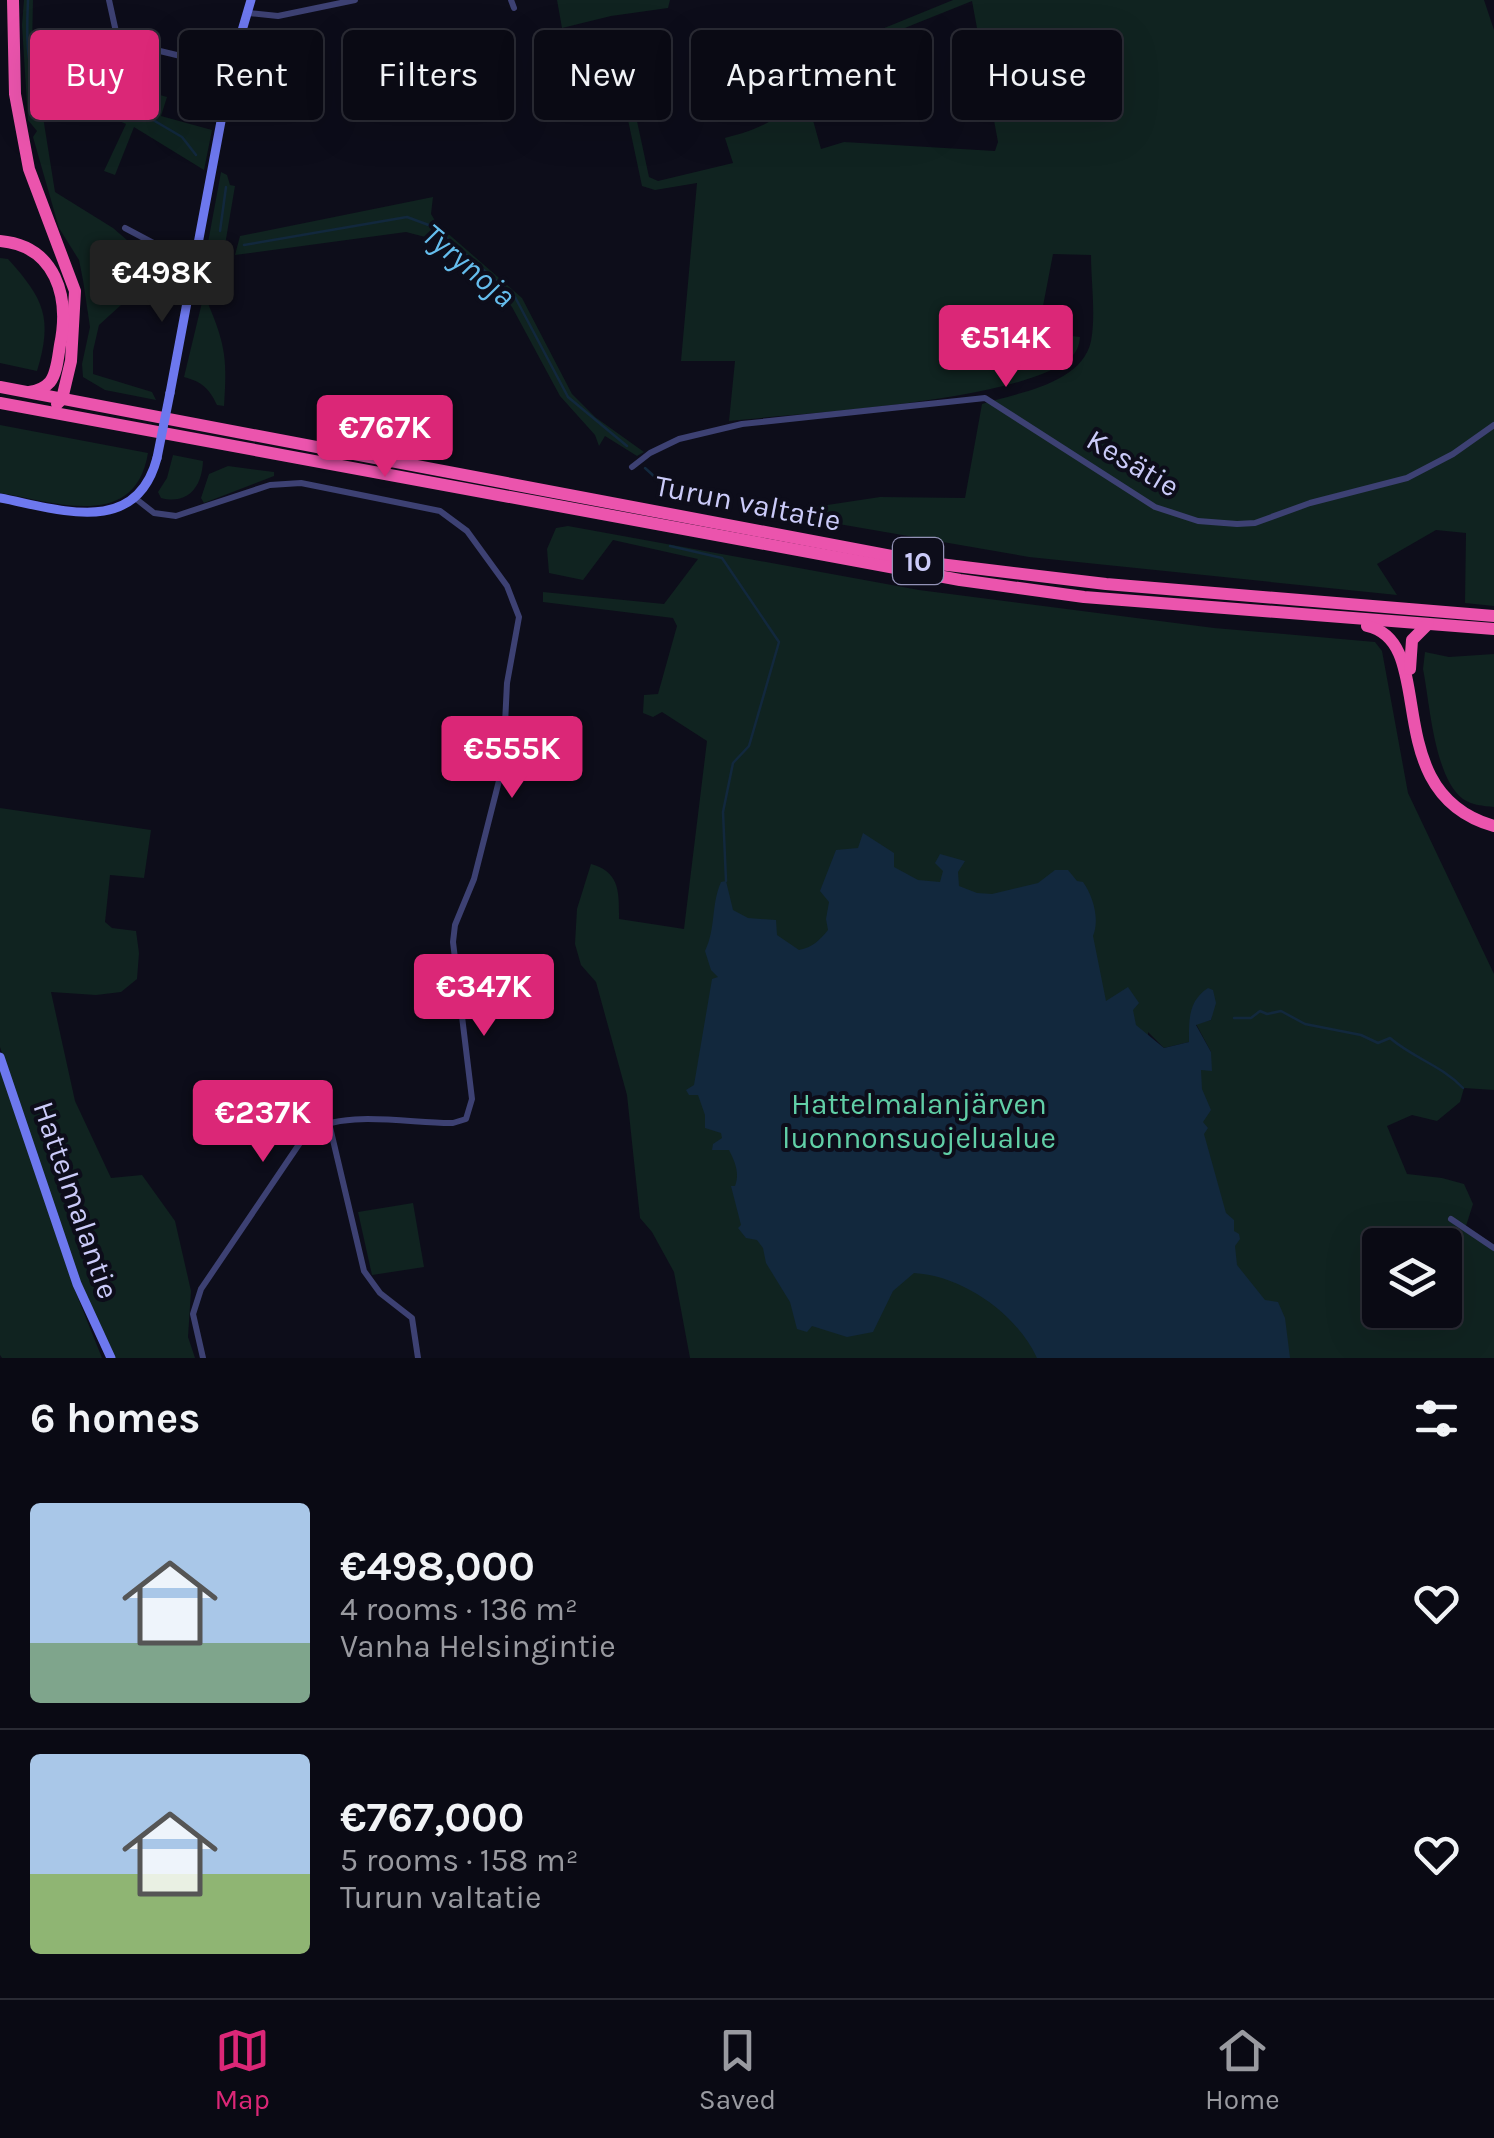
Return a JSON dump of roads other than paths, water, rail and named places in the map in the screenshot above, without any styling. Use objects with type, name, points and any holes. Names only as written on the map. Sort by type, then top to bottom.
[{"type":"highway","points":[[13,0],[15,94],[29,169],[75,291],[67,382],[62,398],[53,408],[42,411]]},
{"type":"highway","points":[[0,241],[14,242],[40,256],[50,265],[62,292],[62,334],[54,373],[44,388],[29,392]]},
{"type":"highway","points":[[67,382],[103,406]]},
{"type":"highway","name":"Turun valtatie","points":[[0,387],[923,562],[1140,587],[1494,616]]},
{"type":"highway","name":"Turun valtatie","points":[[0,406],[24,407],[960,580],[1084,597],[1494,629]]},
{"type":"highway","points":[[1330,618],[1375,628],[1388,635],[1398,649],[1422,755],[1440,794],[1465,816],[1494,826]]},
{"type":"highway","points":[[1410,697],[1410,647],[1415,635],[1428,624]]},
{"type":"street","points":[[109,0],[118,41],[179,56]]},
{"type":"street","points":[[242,30],[252,0]]},
{"type":"street","points":[[247,12],[278,16],[355,0]]},
{"type":"street","points":[[0,498],[78,513],[100,513],[116,510],[134,498],[150,479],[221,120]]},
{"type":"street","points":[[125,228],[157,245],[196,250]]},
{"type":"street","name":"Kesätie","points":[[632,467],[679,438],[742,424],[985,398],[1155,507],[1198,521],[1237,524],[1254,523],[1310,503],[1407,478],[1453,454],[1494,424]]},
{"type":"street","points":[[134,498],[154,513],[176,516],[270,485],[300,483],[440,511],[467,531],[514,598],[519,616],[507,683],[503,765],[474,879],[455,925],[453,942],[472,1098],[466,1119],[454,1123],[329,1123],[315,1128],[297,1144],[201,1289],[193,1314],[202,1358]]},
{"type":"street","name":"Hattelmalantie","points":[[0,1057],[76,1284],[111,1358]]},
{"type":"street","points":[[329,1123],[364,1270],[380,1292],[412,1318],[418,1358]]},
{"type":"street","points":[[1451,1219],[1494,1248]]},
{"type":"water","points":[[863,833],[894,853],[894,867],[918,880],[940,882],[943,871],[935,863],[940,854],[965,861],[958,872],[959,886],[977,893],[992,894],[1038,883],[1055,870],[1068,870],[1083,882],[1092,901],[1096,915],[1093,936],[1106,1001],[1128,987],[1139,1003],[1133,1010],[1136,1025],[1164,1048],[1189,1042],[1193,1005],[1201,993],[1208,988],[1213,990],[1216,1003],[1211,1020],[1196,1025],[1211,1052],[1212,1071],[1201,1070],[1202,1089],[1211,1110],[1203,1122],[1208,1128],[1204,1134],[1226,1213],[1234,1220],[1234,1231],[1239,1234],[1235,1246],[1237,1265],[1265,1300],[1278,1302],[1285,1318],[1290,1358],[1037,1358],[1016,1326],[986,1300],[951,1281],[914,1273],[893,1291],[873,1332],[847,1337],[812,1326],[807,1332],[797,1329],[790,1302],[766,1263],[763,1248],[738,1228],[741,1225],[731,1186],[735,1186],[737,1172],[731,1154],[729,1150],[712,1150],[713,1144],[722,1138],[721,1133],[705,1128],[698,1095],[689,1095],[686,1090],[694,1085],[712,979],[718,977],[711,970],[705,951],[721,882],[726,881],[733,910],[748,918],[776,920],[777,935],[799,950],[804,949],[828,930],[829,902],[820,891],[836,850],[858,848]]},
{"type":"waterway","name":"Tyrynoja","points":[[28,0],[29,57],[44,95],[66,106],[103,108],[113,91],[152,106],[148,117],[182,137],[196,155]]},
{"type":"waterway","points":[[220,231],[226,187]]},
{"type":"waterway","name":"Tyrynoja","points":[[244,245],[407,217],[434,227],[515,297],[568,397],[627,446]]},
{"type":"waterway","points":[[645,468],[682,496]]},
{"type":"waterway","name":"Tyrynoja","points":[[670,546],[722,558],[779,642],[749,746],[733,763],[723,812],[726,881]]},
{"type":"waterway","points":[[1234,1018],[1251,1018],[1260,1011],[1281,1011],[1305,1024],[1361,1035],[1378,1043],[1390,1038],[1463,1088]]},
{"type":"park label","name":"Hattelmalanjärven luonnonsuojelualue","points":[[919,1121]]}]
